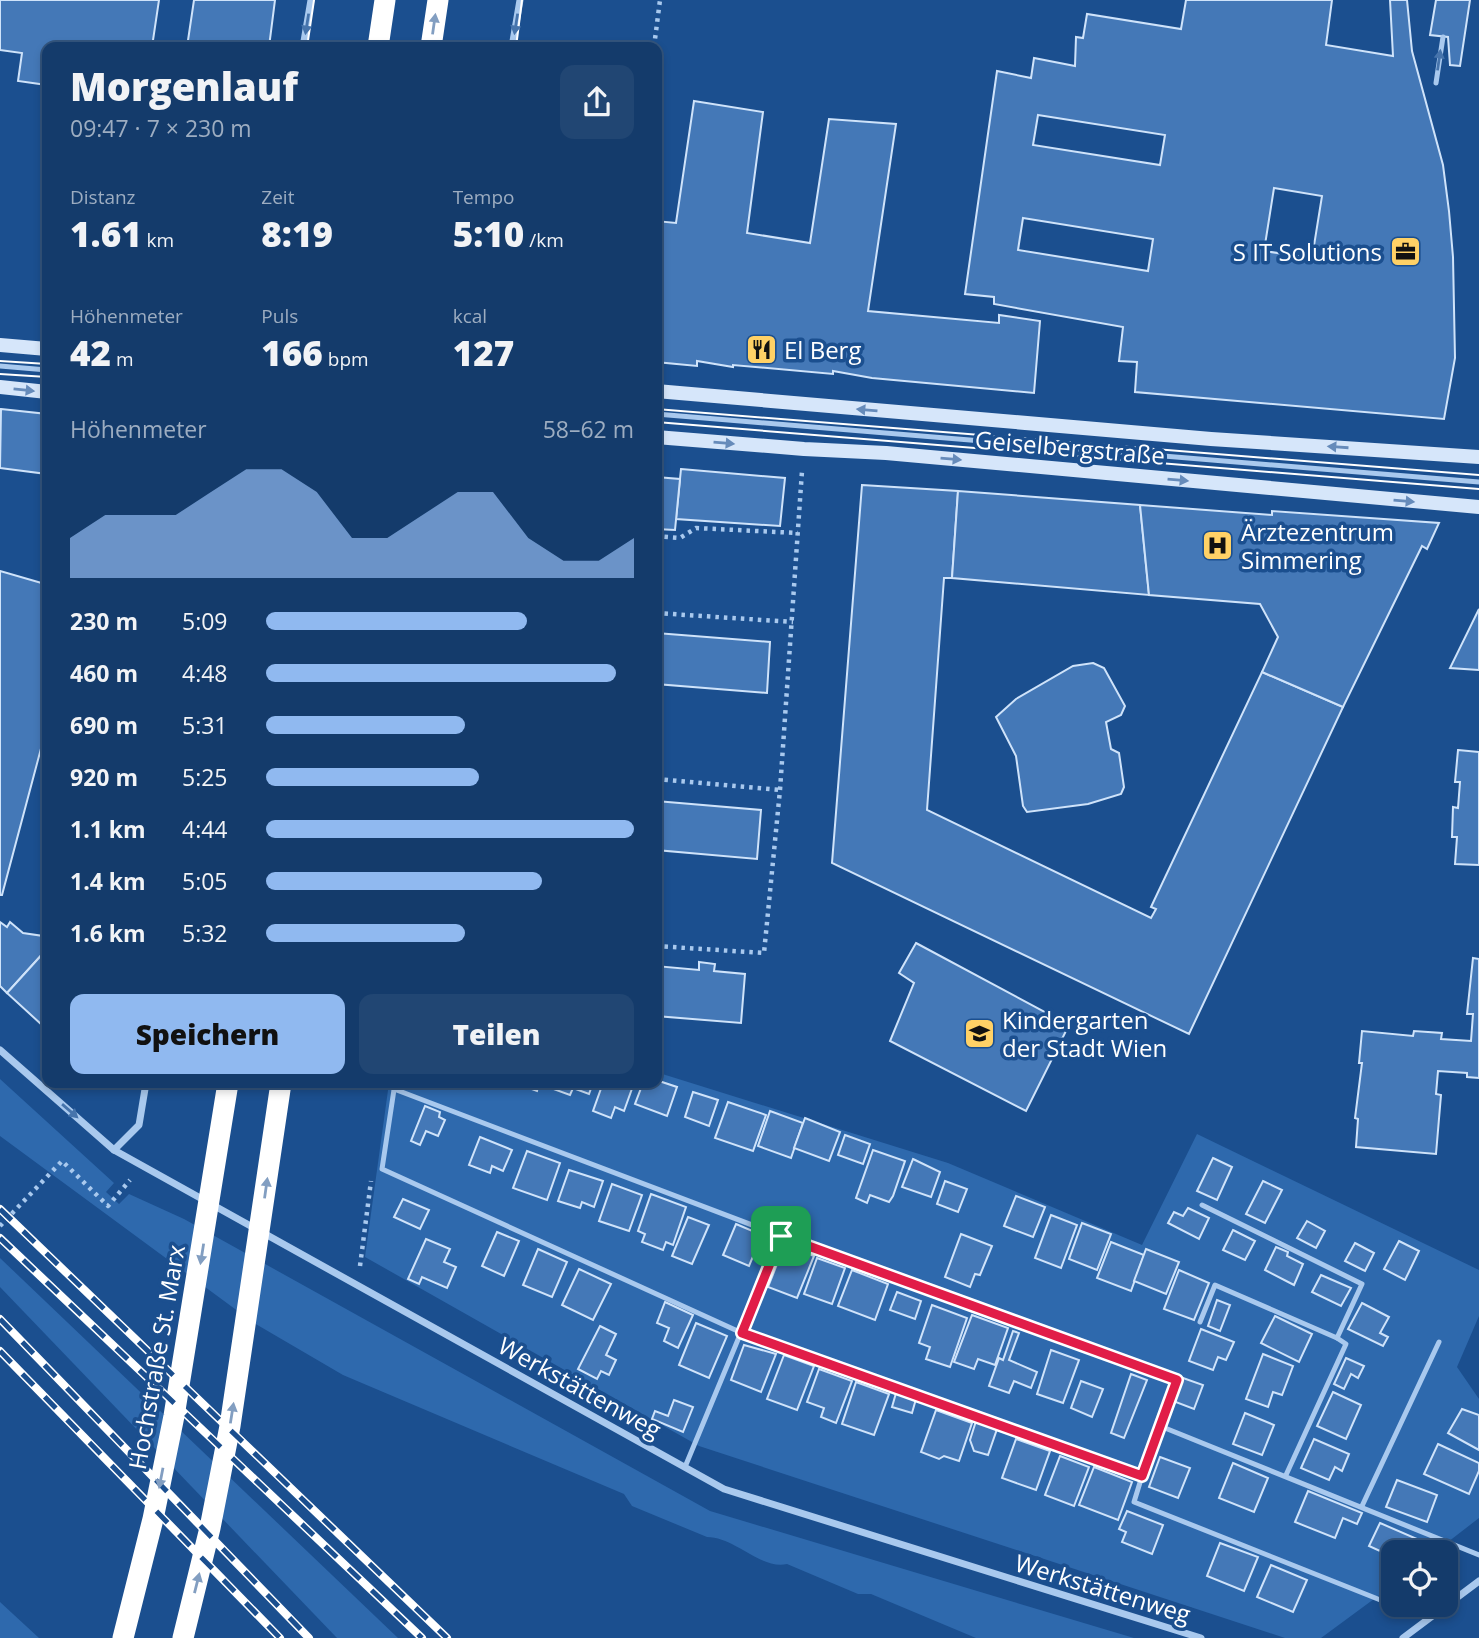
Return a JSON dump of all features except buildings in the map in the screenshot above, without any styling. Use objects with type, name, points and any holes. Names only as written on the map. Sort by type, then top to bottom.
[{"type":"highway","points":[[379,42],[385,0]]},
{"type":"highway","points":[[432,42],[438,0]]},
{"type":"highway","name":"Hochstraße St. Marx","points":[[123,1638],[153,1519],[174,1416],[227,1088]]},
{"type":"highway","points":[[183,1638],[210,1528],[230,1426],[280,1088]]},
{"type":"main road","points":[[0,345],[42,349]]},
{"type":"main road","points":[[0,387],[42,391]]},
{"type":"main road","name":"Geiselbergstraße","points":[[662,392],[1211,439],[1479,457]]},
{"type":"main road","name":"Geiselbergstraße","points":[[662,437],[886,453],[1479,507]]},
{"type":"street","points":[[304,42],[311,0]]},
{"type":"street","points":[[513,42],[520,0]]},
{"type":"street","name":"Werkstättenweg","points":[[0,1050],[42,1087]]},
{"type":"street","name":"Werkstättenweg","points":[[43,1088],[114,1150],[724,1489],[1201,1638]]},
{"type":"street","points":[[114,1150],[139,1125],[144,1088]]},
{"type":"street","points":[[1458,1597],[1479,1581]]},
{"type":"street","points":[[1403,1638],[1431,1617]]},
{"type":"lane","points":[[1436,83],[1443,37]]},
{"type":"lane","points":[[0,366],[42,370]]},
{"type":"lane","points":[[662,414],[1479,482]]},
{"type":"lane","points":[[395,1088],[382,1169],[742,1333],[1142,1476]]},
{"type":"lane","points":[[400,1088],[781,1236],[1177,1380],[1134,1502],[1381,1600]]},
{"type":"lane","points":[[1202,1205],[1362,1283],[1337,1338]]},
{"type":"lane","points":[[685,1467],[781,1236]]},
{"type":"lane","points":[[1200,1322],[1215,1284],[1346,1344],[1286,1475]]},
{"type":"lane","points":[[1362,1506],[1439,1342]]},
{"type":"lane","points":[[1160,1426],[1479,1555]]},
{"type":"path","points":[[655,42],[660,0]]},
{"type":"path","points":[[662,946],[764,953],[793,622],[804,449]]},
{"type":"path","points":[[662,536],[680,538],[696,528],[798,533]]},
{"type":"path","points":[[662,613],[793,622]]},
{"type":"path","points":[[662,780],[779,790]]},
{"type":"path","points":[[0,1226],[62,1161],[108,1206],[124,1189]]},
{"type":"shaded area","points":[[662,1074],[948,1163],[1142,1245],[1197,1134],[1479,1270],[1479,1316],[1457,1367],[1479,1399],[1479,1518],[1451,1540],[1381,1540],[1381,1594],[1321,1638],[1285,1638],[699,1446],[365,1257],[388,1088],[662,1088]]},
{"type":"shaded area","points":[[0,1079],[114,1183],[106,1192],[119,1204],[129,1194],[184,1219],[710,1511],[1134,1638],[976,1638],[871,1594],[858,1594],[787,1564],[767,1562],[728,1542],[707,1537],[632,1506],[624,1494],[343,1375],[254,1323],[0,1136]]},
{"type":"shaded area","points":[[0,1258],[398,1638],[337,1638],[0,1287]]},
{"type":"shaded area","points":[[0,1602],[39,1638],[0,1638]]},
{"type":"tram line","points":[[308,42],[314,0]]},
{"type":"tram line","points":[[517,42],[522,0]]},
{"type":"tram line","points":[[0,361],[42,364]]},
{"type":"tram line","points":[[0,374],[42,377]]},
{"type":"tram line","points":[[662,409],[1479,475]]},
{"type":"tram line","points":[[662,422],[1479,489]]},
{"type":"railway","points":[[0,1209],[447,1638]]},
{"type":"railway","points":[[0,1238],[422,1638]]},
{"type":"railway","points":[[0,1319],[309,1638]]},
{"type":"railway","points":[[0,1351],[280,1638]]},
{"type":"place","name":"S IT Solutions","points":[[1405,251]]},
{"type":"place","name":"El Berg","points":[[761,349]]},
{"type":"place","name":"Ärztezentrum Simmering","points":[[1218,545]]},
{"type":"place","name":"Kindergarten der Stadt Wien","points":[[979,1033]]},
{"type":"route","points":[[781,1236],[1177,1380],[1142,1476],[742,1333],[781,1236]]}]
